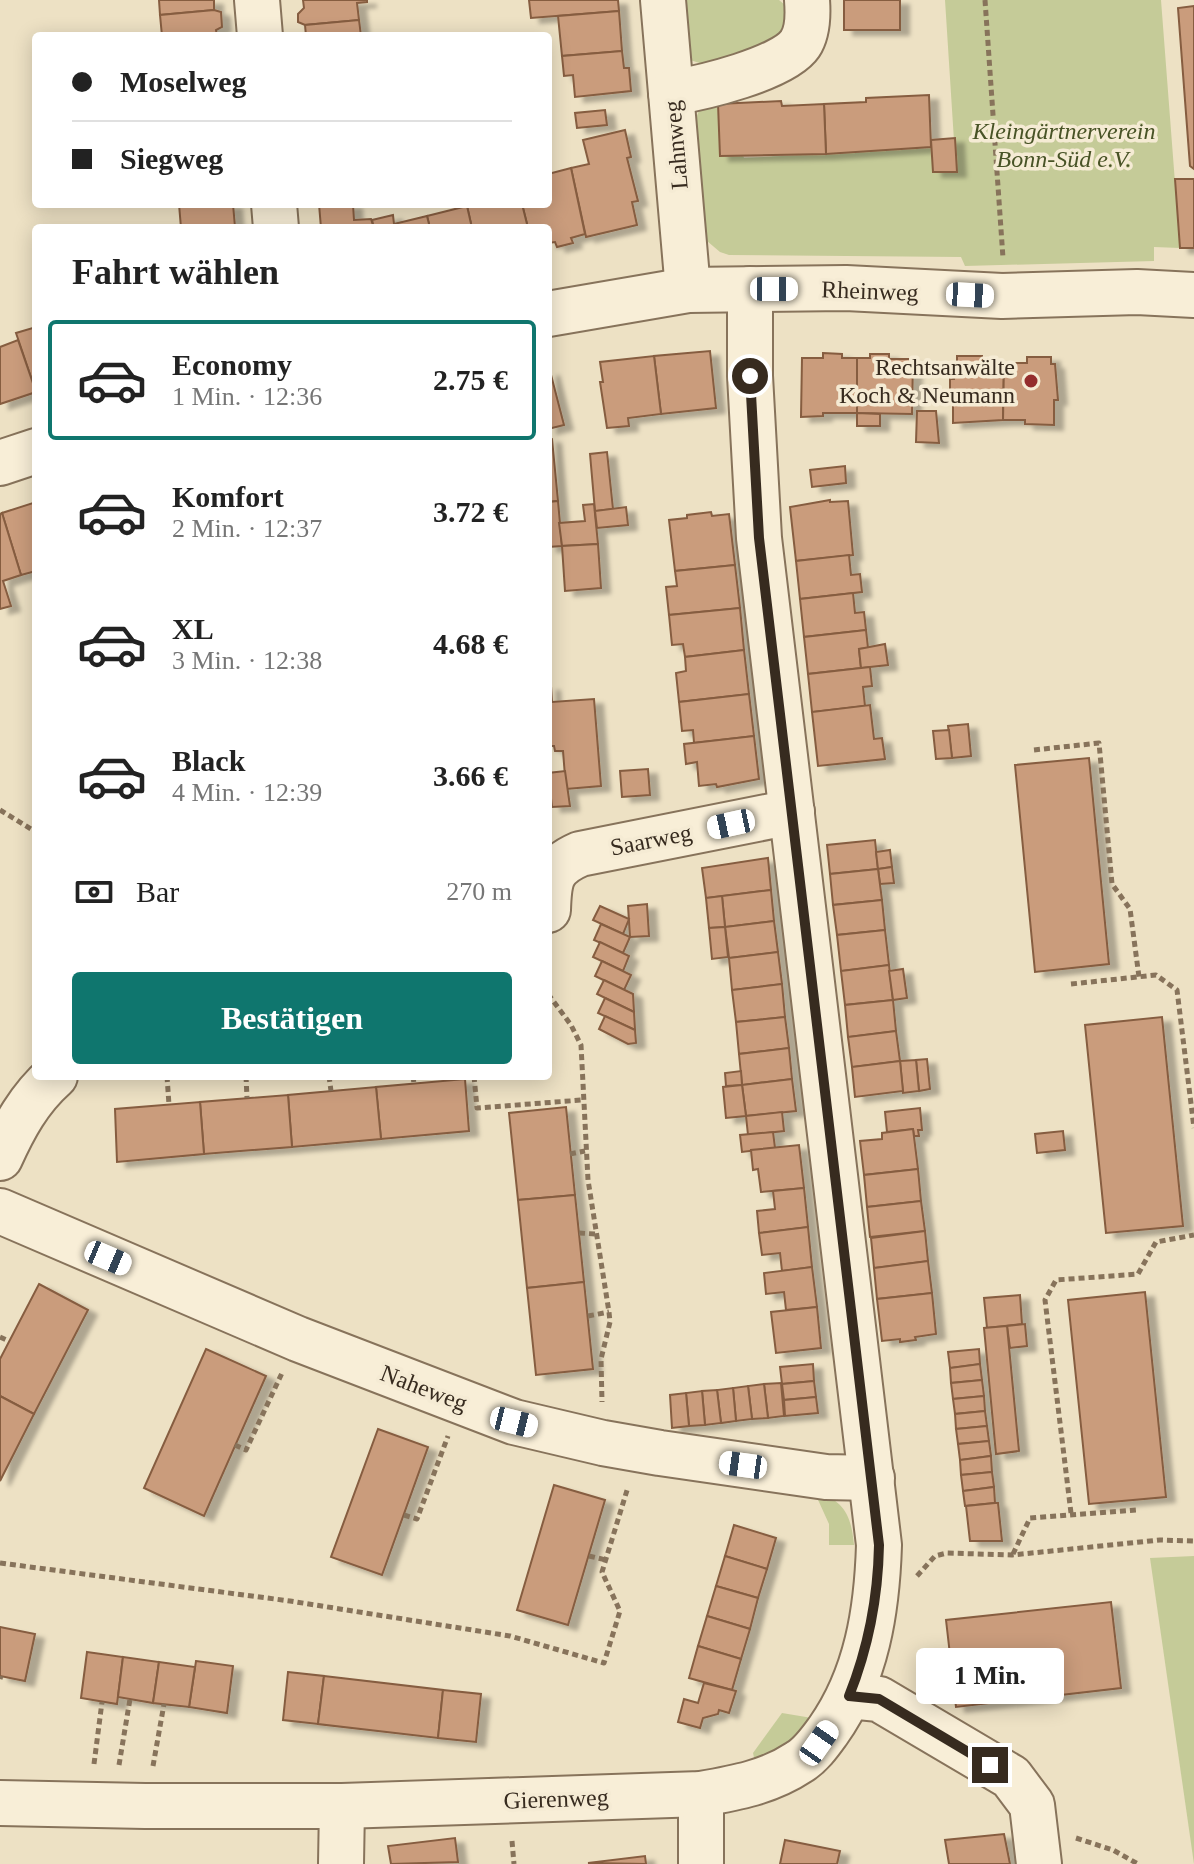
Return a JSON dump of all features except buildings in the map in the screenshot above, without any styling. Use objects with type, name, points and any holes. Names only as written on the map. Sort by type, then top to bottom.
[{"type":"street","points":[[257,0],[260,32]]},
{"type":"street","name":"Lahnweg","points":[[663,0],[688,290]]},
{"type":"street","points":[[671,93],[719,84],[781,58],[800,44],[808,19],[807,0]]},
{"type":"street","name":"Rheinweg","points":[[552,313],[688,290],[846,288],[1002,296],[1137,292],[1194,295]]},
{"type":"street","name":"Gierenweg","points":[[0,1803],[342,1806],[701,1794],[771,1778],[802,1761],[819,1743],[849,1696],[869,1642],[879,1545],[759,538],[750,376],[750,289]]},
{"type":"street","points":[[0,463],[32,452]]},
{"type":"street","name":"Saarweg","points":[[552,877],[566,860],[580,854],[792,812]]},
{"type":"street","points":[[0,1158],[13,1128],[31,1101],[51,1080]]},
{"type":"street","name":"Naheweg","points":[[0,1211],[298,1339],[514,1422],[621,1446],[826,1477],[872,1478]]},
{"type":"street","points":[[849,1696],[879,1699],[1011,1777],[1032,1805],[1037,1844]]},
{"type":"street","points":[[701,1794],[701,1864]]},
{"type":"street","points":[[341,1864],[342,1806]]},
{"type":"path","points":[[985,0],[1004,249],[1002,296]]},
{"type":"path","points":[[1034,750],[1099,743],[1112,884],[1130,909],[1139,977]]},
{"type":"path","points":[[0,810],[32,830]]},
{"type":"path","points":[[1071,984],[1156,975],[1177,990],[1194,1128]]},
{"type":"path","points":[[0,1563],[290,1601],[510,1636],[604,1663],[620,1611],[602,1572],[621,1446],[601,1359],[610,1322],[585,1151],[581,1045],[552,999]]},
{"type":"path","points":[[167,1080],[169,1105]]},
{"type":"path","points":[[246,1080],[247,1098]]},
{"type":"path","points":[[330,1080],[331,1091]]},
{"type":"path","points":[[414,1080],[414,1084]]},
{"type":"path","points":[[474,1080],[477,1108],[582,1100]]},
{"type":"path","points":[[570,1154],[585,1151]]},
{"type":"path","points":[[579,1233],[595,1234]]},
{"type":"path","points":[[1071,1513],[1045,1300],[1056,1280],[1138,1274],[1156,1242],[1194,1235]]},
{"type":"path","points":[[588,1316],[609,1312]]},
{"type":"path","points":[[0,1337],[9,1341]]},
{"type":"path","points":[[235,1445],[246,1450],[298,1339]]},
{"type":"path","points":[[404,1515],[417,1519],[460,1402]]},
{"type":"path","points":[[1012,1555],[1030,1518],[1136,1510]]},
{"type":"path","points":[[876,1592],[903,1593],[935,1556],[947,1553],[1012,1555],[1160,1540],[1194,1541]]},
{"type":"path","points":[[589,1556],[606,1560]]},
{"type":"path","points":[[115,1805],[130,1699]]},
{"type":"path","points":[[102,1702],[115,1805]]},
{"type":"path","points":[[115,1805],[164,1704]]},
{"type":"path","points":[[1037,1844],[1113,1850],[1138,1864]]},
{"type":"green space","points":[[685,0],[779,0],[798,16],[790,36],[706,65],[690,60]]},
{"type":"green space","name":"Kleingärtnerverein Bonn-Süd e.V.","points":[[945,0],[1161,0],[1180,248],[1154,247],[1154,261],[965,266],[961,257],[729,255],[707,241],[696,118],[700,108],[717,94],[720,156],[743,155],[744,158],[932,148],[934,172],[956,172]]},
{"type":"green space","points":[[814,1491],[833,1499],[844,1510],[851,1525],[854,1545],[829,1545],[829,1524]]},
{"type":"green space","points":[[1194,1556],[1194,1864],[1150,1558]]},
{"type":"green space","points":[[782,1713],[812,1718],[797,1739],[755,1762],[753,1753]]},
{"type":"place","name":"Rechtsanwälte Koch & Neumann","points":[[1031,381]]},
{"type":"route","points":[[750,376],[759,538],[879,1545],[869,1642],[849,1696],[879,1699],[990,1765]]}]
